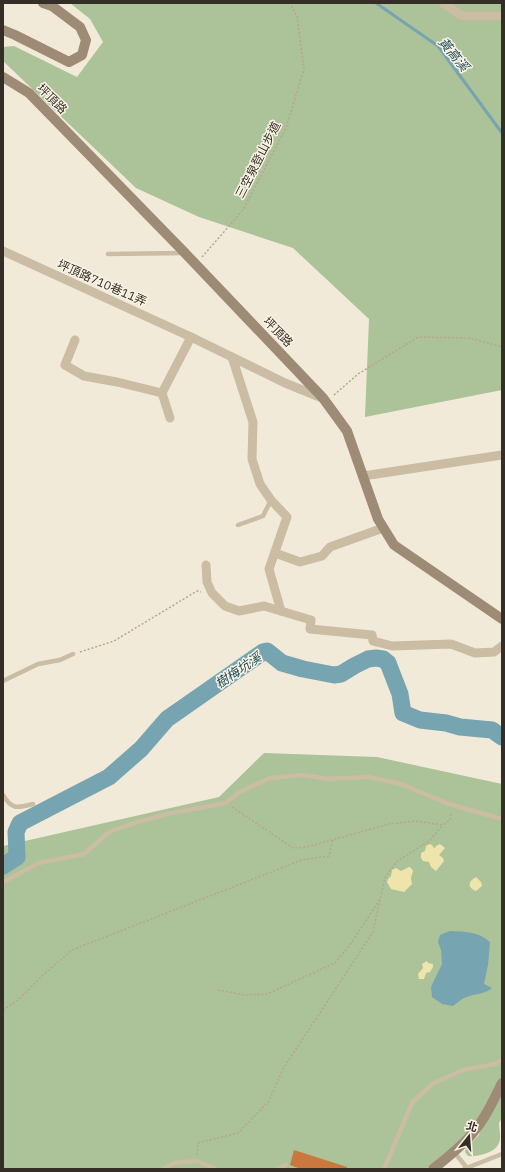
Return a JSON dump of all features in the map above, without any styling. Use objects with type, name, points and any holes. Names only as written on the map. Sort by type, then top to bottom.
[{"type":"street","points":[[3,30],[69,62],[82,55],[86,40],[80,27],[52,6],[44,3]]},
{"type":"street","points":[[443,3],[462,16],[502,16]]},
{"type":"street","name":"坪頂路","points":[[3,77],[29,92],[196,264],[324,400],[347,431],[378,519],[394,545],[502,619]]},
{"type":"street","name":"坪頂路710巷11弄","points":[[3,251],[324,400]]},
{"type":"street","points":[[170,418],[162,393],[191,337]]},
{"type":"street","points":[[75,340],[65,365],[84,376],[162,393]]},
{"type":"street","points":[[232,357],[253,422],[252,459],[260,484],[271,500],[287,517],[269,569],[281,611]]},
{"type":"street","points":[[285,383],[301,375]]},
{"type":"street","points":[[363,476],[502,455]]},
{"type":"street","points":[[275,553],[300,562],[322,556],[330,547],[383,528]]},
{"type":"street","points":[[206,565],[207,582],[212,593],[225,606],[239,611],[264,606],[311,620],[310,629],[372,635],[373,641],[392,646],[452,644],[474,654],[494,652],[502,646]]},
{"type":"street","points":[[433,1169],[454,1152],[472,1134],[489,1110],[502,1083]]},
{"type":"lane","points":[[108,254],[184,252]]},
{"type":"lane","points":[[238,526],[263,516],[271,500]]},
{"type":"lane","points":[[3,681],[38,664],[60,660],[73,654]]},
{"type":"lane","points":[[3,882],[40,863],[84,854],[109,832],[167,814],[226,802],[238,793],[270,778],[304,775],[327,779],[368,777],[401,784],[449,804],[502,819]]},
{"type":"lane","points":[[3,795],[9,804],[16,808],[33,804]]},
{"type":"lane","points":[[384,1169],[412,1103],[432,1084],[463,1070],[495,1064],[502,1060]]},
{"type":"lane","points":[[454,1152],[466,1168],[502,1154]]},
{"type":"lane","points":[[163,1169],[174,1163],[197,1161],[216,1169]]},
{"type":"lane","points":[[278,1169],[286,1165]]},
{"type":"path","name":"三空泉登山步道","points":[[196,264],[243,210],[286,128],[304,69],[297,16],[290,3]]},
{"type":"path","points":[[324,400],[358,374],[418,337],[470,338],[502,347]]},
{"type":"path","points":[[73,654],[114,641],[197,591],[212,593]]},
{"type":"path","points":[[226,802],[293,848],[307,847],[389,824],[416,821],[443,825]]},
{"type":"path","points":[[197,1161],[198,1143],[238,1133],[269,1101],[283,1069],[373,932],[385,878],[396,862],[429,841],[443,825],[450,820],[452,814],[449,804]]},
{"type":"path","points":[[3,1010],[17,1001],[43,975],[72,950],[302,860],[329,856],[333,840]]},
{"type":"path","points":[[218,990],[245,995],[267,994],[335,963],[350,945],[380,899]]},
{"type":"green space","points":[[70,3],[502,3],[502,390],[365,417],[369,319],[293,248],[199,217],[136,188],[3,61],[3,47],[14,46],[77,77],[103,42],[90,19]]},
{"type":"green space","points":[[264,753],[377,757],[502,784],[502,1077],[475,1130],[426,1169],[3,1169],[3,846],[219,797]]},
{"type":"green space","points":[[502,1093],[502,1118],[499,1123],[500,1137],[498,1145],[493,1150],[484,1154],[468,1156],[465,1152],[466,1148],[479,1135],[486,1117]]},
{"type":"sand","points":[[430,844],[434,848],[440,844],[445,848],[439,855],[444,861],[436,871],[431,867],[429,862],[423,861],[421,858],[421,853],[425,851],[426,846]]},
{"type":"sand","points":[[409,867],[413,871],[411,878],[412,884],[404,892],[391,889],[387,882],[391,876],[392,870],[396,868],[401,871]]},
{"type":"sand","points":[[476,877],[481,882],[482,886],[476,891],[471,888],[470,882]]},
{"type":"sand","points":[[427,961],[428,963],[433,964],[433,967],[430,972],[426,973],[424,979],[419,979],[418,974],[423,968],[422,964]]},
{"type":"water","points":[[450,931],[476,934],[490,942],[488,965],[484,984],[492,988],[486,992],[464,998],[453,1006],[442,1004],[432,997],[431,987],[442,964],[441,950],[438,942],[440,935]]},
{"type":"building","points":[[294,1150],[347,1167],[347,1169],[301,1169],[290,1165]]},
{"type":"waterway","name":"黃高溪","points":[[376,3],[438,46],[502,133]]},
{"type":"waterway","name":"樹梅坑溪","points":[[3,866],[17,857],[16,832],[20,823],[109,777],[141,749],[167,719],[263,652],[267,651],[282,663],[334,675],[341,674],[368,659],[383,659],[388,663],[400,694],[403,713],[420,720],[446,723],[460,727],[492,730],[502,737]]}]
